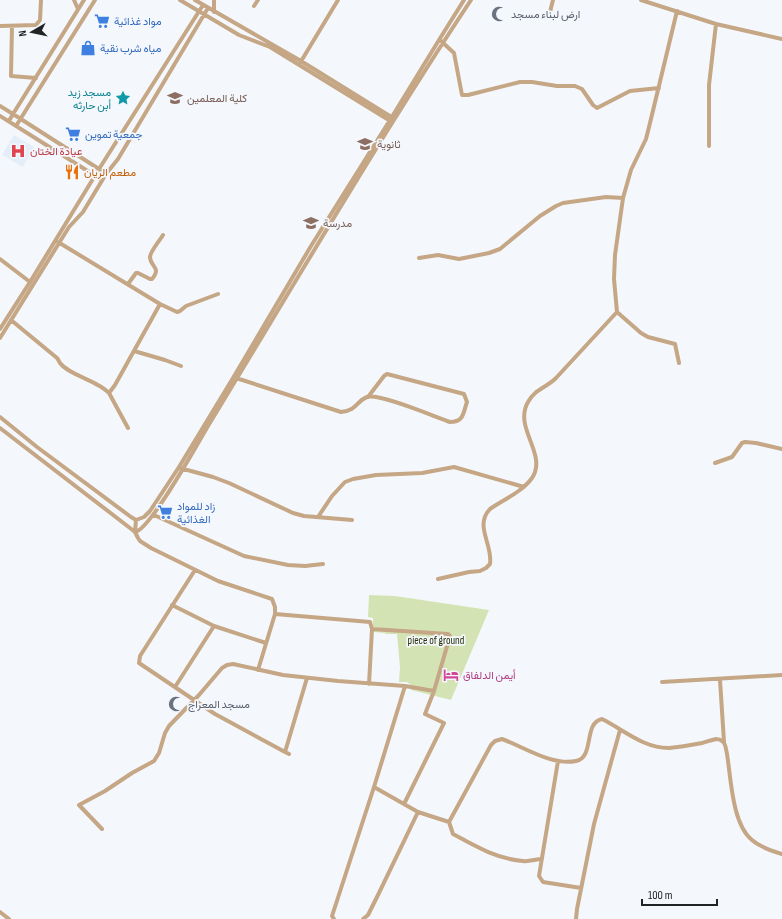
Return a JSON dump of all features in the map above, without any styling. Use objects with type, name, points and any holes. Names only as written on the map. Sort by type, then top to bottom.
[{"type":"street","points":[[0,26],[34,26],[38,24],[40,20],[41,0]]},
{"type":"street","points":[[74,0],[78,9]]},
{"type":"street","points":[[8,121],[84,0]]},
{"type":"street","points":[[16,126],[94,0]]},
{"type":"street","points":[[180,0],[239,35],[262,44],[300,63]]},
{"type":"street","points":[[195,0],[393,120]]},
{"type":"street","points":[[214,0],[214,12]]},
{"type":"street","points":[[254,6],[258,0]]},
{"type":"street","points":[[300,63],[338,0]]},
{"type":"street","points":[[393,120],[464,0]]},
{"type":"street","points":[[135,532],[140,531],[154,515],[235,378],[393,120],[472,0]]},
{"type":"street","points":[[549,16],[553,0]]},
{"type":"street","points":[[641,0],[716,24],[782,39]]},
{"type":"street","points":[[0,338],[95,175],[203,5]]},
{"type":"street","points":[[0,329],[57,241],[83,212],[102,180],[118,159],[208,8]]},
{"type":"street","points":[[677,11],[647,134],[631,170],[623,198],[615,255],[614,279],[617,312],[641,333],[648,337],[675,344],[679,363]]},
{"type":"street","points":[[709,146],[709,85],[716,24]]},
{"type":"street","points":[[12,26],[11,76],[36,78]]},
{"type":"street","points":[[439,40],[454,54],[462,95],[468,95],[520,82],[532,82],[557,86],[574,86],[582,89],[593,105],[597,108],[630,91],[659,88]]},
{"type":"street","points":[[0,106],[106,174]]},
{"type":"street","points":[[0,116],[102,180]]},
{"type":"street","points":[[419,258],[438,255],[459,259],[488,253],[500,249],[540,216],[563,203],[606,197],[623,198]]},
{"type":"street","points":[[128,284],[136,273],[150,279],[155,276],[156,268],[151,260],[150,254],[163,235]]},
{"type":"street","points":[[57,241],[160,304],[177,312],[186,306],[218,294]]},
{"type":"street","points":[[0,259],[30,282]]},
{"type":"street","points":[[109,393],[115,385],[160,304]]},
{"type":"street","points":[[438,578],[480,571],[490,564],[488,542],[483,526],[483,518],[490,509],[524,486],[532,478],[536,466],[535,457],[524,421],[525,408],[528,402],[537,390],[556,378],[617,312]]},
{"type":"street","points":[[11,320],[57,358],[60,364],[72,372],[102,387],[109,393],[128,428]]},
{"type":"street","points":[[134,351],[180,366]]},
{"type":"street","points":[[235,378],[341,412],[350,411],[368,397],[387,374],[464,394],[467,402],[461,420],[450,422],[385,399],[368,397]]},
{"type":"street","points":[[0,417],[43,452],[136,520]]},
{"type":"street","points":[[0,428],[135,532],[140,542],[218,581],[272,599],[275,607],[275,614],[258,670]]},
{"type":"street","points":[[715,463],[732,457],[742,443],[745,442],[782,449]]},
{"type":"street","points":[[318,517],[332,496],[345,482],[376,475],[422,473],[454,467],[524,486]]},
{"type":"street","points":[[181,468],[229,483],[292,513],[304,516],[352,520]]},
{"type":"street","points":[[136,520],[144,517],[150,511],[181,468]]},
{"type":"street","points":[[154,515],[244,556],[288,565],[305,566],[323,564]]},
{"type":"street","points":[[135,532],[136,520]]},
{"type":"street","points":[[195,570],[139,660],[140,664],[215,714],[287,753],[307,678]]},
{"type":"street","points":[[172,606],[214,626],[266,643]]},
{"type":"street","points":[[275,614],[370,622],[372,629],[370,684]]},
{"type":"street","points":[[175,687],[214,626]]},
{"type":"street","points":[[372,629],[450,636],[434,691],[425,714],[444,723],[404,804]]},
{"type":"street","points":[[102,829],[79,805],[105,791],[154,760],[159,753],[165,733],[169,726],[195,700],[222,668],[227,665],[233,664],[283,675],[405,686],[434,691]]},
{"type":"street","points":[[662,682],[720,680],[782,675]]},
{"type":"street","points":[[720,680],[724,742],[733,801],[747,836],[759,845],[782,854]]},
{"type":"street","points":[[334,919],[332,916],[405,686]]},
{"type":"street","points":[[542,858],[525,862],[500,857],[453,834],[449,822],[491,745],[495,741],[502,739],[553,760],[572,761],[582,758],[591,730],[596,722],[602,720],[635,739],[661,747],[668,748],[698,744],[718,739],[724,742]]},
{"type":"street","points":[[576,919],[594,824],[620,730]]},
{"type":"street","points":[[558,761],[539,876],[543,882],[581,888]]},
{"type":"street","points":[[374,787],[418,812],[449,822]]},
{"type":"street","points":[[363,919],[368,915],[418,812]]},
{"type":"street","points":[[0,912],[9,919]]},
{"type":"shaded area","name":"عيادة الختان","points":[[14,135],[34,147],[23,167],[2,155]]},
{"type":"green space","name":"piece of ground","points":[[369,595],[395,596],[489,610],[451,700],[411,690],[411,685],[407,682],[399,682],[400,667],[397,634],[385,634],[386,627],[385,633],[373,632],[378,627],[373,627],[373,618],[368,617]]},
{"type":"place","name":"ارض لبناء مسجد","points":[[499,14]]},
{"type":"place","name":"مواد غذائية","points":[[102,21]]},
{"type":"place","name":"مياه شرب نقية","points":[[88,48]]},
{"type":"place","name":"مسجد زيد أبن حارثه","points":[[123,98]]},
{"type":"place","name":"كلية المعلمين","points":[[175,98]]},
{"type":"place","name":"جمعية تموين","points":[[73,134]]},
{"type":"place","name":"ثانوية","points":[[365,144]]},
{"type":"place","name":"عيادة الختان","points":[[18,151]]},
{"type":"place","name":"مطعم الريان","points":[[72,172]]},
{"type":"place","name":"مدرسة","points":[[311,223]]},
{"type":"place","name":"زاد للمواد الغذائية","points":[[165,512]]},
{"type":"place","name":"أيمن الدلفاق","points":[[451,675]]},
{"type":"place","name":"مسجد المعراج","points":[[176,704]]}]
